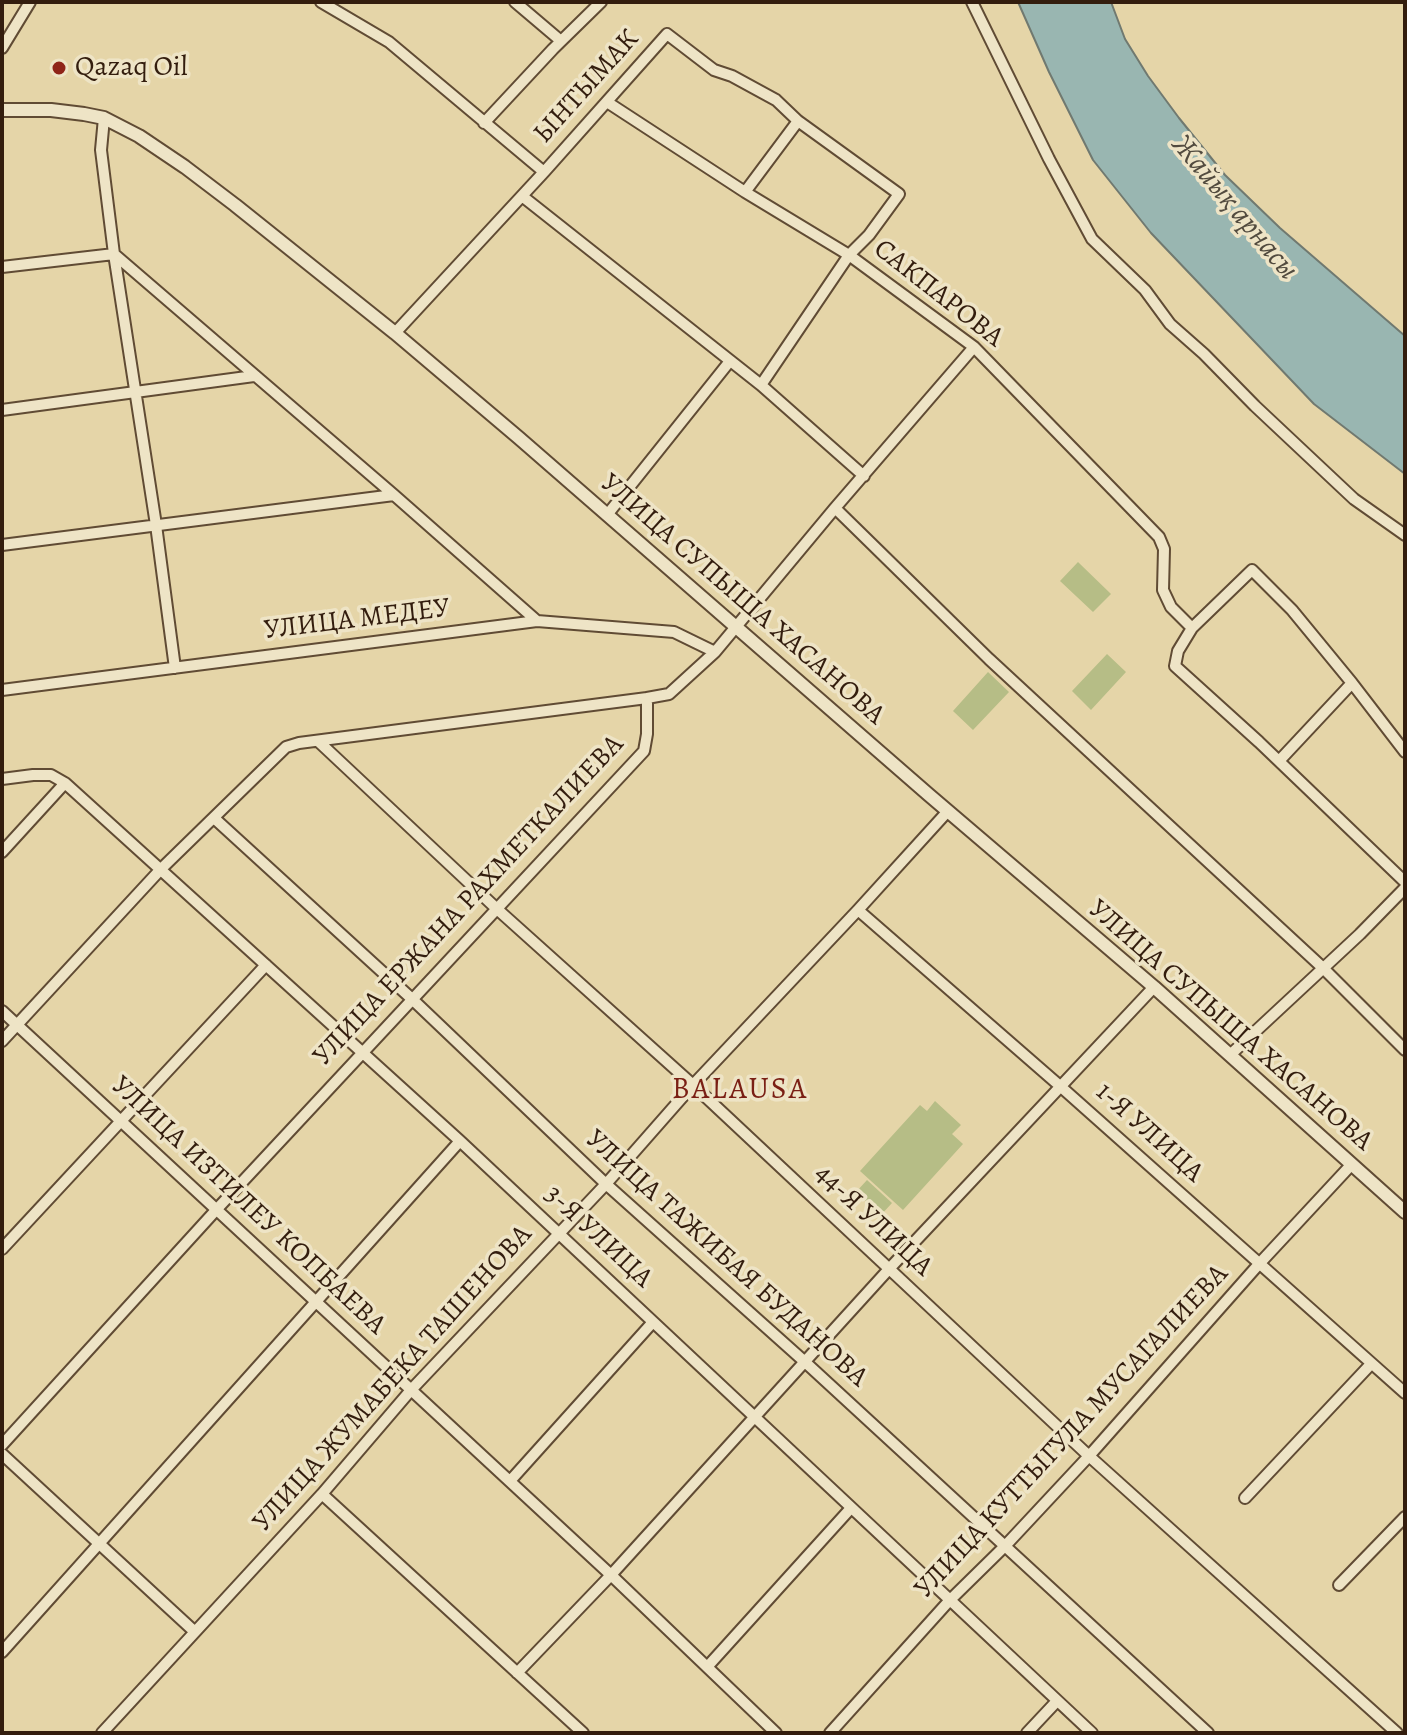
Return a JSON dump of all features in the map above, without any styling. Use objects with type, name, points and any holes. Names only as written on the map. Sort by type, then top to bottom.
[{"type":"street","points":[[2,48],[30,2]]},
{"type":"street","points":[[321,2],[389,42],[544,172]]},
{"type":"street","points":[[515,2],[561,41]]},
{"type":"street","points":[[484,123],[601,2]]},
{"type":"street","points":[[972,2],[1092,239],[1145,290],[1170,324],[1255,406],[1354,499],[1405,535]]},
{"type":"street","name":"ЫНТЫМАК","points":[[395,333],[667,34],[714,70],[732,76],[776,100],[798,121],[899,194],[869,235],[849,255]]},
{"type":"street","name":"САКПАРОВА","points":[[607,102],[849,255],[974,347],[1159,537],[1164,549],[1163,590],[1171,607],[1192,628]]},
{"type":"street","name":"УЛИЦА СУПЫША ХАСАНОВА","points":[[2,110],[51,110],[104,118],[139,136],[185,167],[395,333],[1154,987],[1405,1212]]},
{"type":"street","points":[[104,118],[101,150],[114,254],[175,668]]},
{"type":"street","points":[[745,192],[798,121]]},
{"type":"street","points":[[522,196],[761,385],[864,476]]},
{"type":"street","points":[[2,267],[114,254],[537,621]]},
{"type":"street","points":[[761,385],[849,255]]},
{"type":"street","points":[[2,1041],[161,869],[286,747],[669,694],[715,652],[974,347]]},
{"type":"street","points":[[607,515],[730,361]]},
{"type":"street","points":[[2,410],[254,376]]},
{"type":"street","points":[[2,545],[394,495]]},
{"type":"street","points":[[835,508],[989,659],[1323,968],[1405,1050]]},
{"type":"street","points":[[1230,1055],[1405,885],[1279,761],[1175,666],[1178,651],[1192,628],[1252,570],[1292,610],[1405,752]]},
{"type":"street","name":"УЛИЦА МЕДЕУ","points":[[2,690],[537,621],[674,632],[715,652]]},
{"type":"street","points":[[1279,761],[1352,683]]},
{"type":"street","name":"УЛИЦА ЕРЖАНА РАХМЕТКАЛИЕВА","points":[[2,1445],[217,1209],[644,751],[647,698]]},
{"type":"street","name":"44-Я УЛИЦА","points":[[318,741],[497,909],[693,1085],[1089,1456],[1397,1733]]},
{"type":"street","points":[[2,779],[51,775],[65,783],[2,852]]},
{"type":"street","name":"3-Я УЛИЦА","points":[[65,783],[364,1051],[1092,1733]]},
{"type":"street","name":"УЛИЦА ЖУМАБЕКА ТАШЕНОВА","points":[[102,1733],[322,1494],[411,1390],[606,1184],[693,1085],[948,811]]},
{"type":"street","name":"УЛИЦА ТАЖИБАЯ БУДАНОВА","points":[[214,818],[412,999],[606,1184],[805,1362],[1208,1733]]},
{"type":"street","name":"1-Я УЛИЦА","points":[[858,910],[1405,1393]]},
{"type":"street","points":[[2,1249],[266,965]]},
{"type":"street","points":[[517,1673],[1154,987]]},
{"type":"street","name":"УЛИЦА ИЗТИЛЕУ КОПБАЕВА","points":[[2,1011],[611,1575],[776,1733]]},
{"type":"street","points":[[2,1652],[460,1141]]},
{"type":"street","name":"УЛИЦА КУТТЫГУЛА МУСАГАЛИЕВА","points":[[830,1733],[949,1601],[1089,1456],[1352,1164]]},
{"type":"street","points":[[510,1481],[653,1322]]},
{"type":"street","points":[[1245,1498],[1371,1364]]},
{"type":"street","points":[[2,1454],[195,1632]]},
{"type":"street","points":[[322,1494],[583,1733]]},
{"type":"street","points":[[708,1666],[851,1508]]},
{"type":"street","points":[[1339,1585],[1405,1517]]},
{"type":"street","points":[[1027,1733],[1057,1701]]},
{"type":"street","points":[[1397,1733],[1405,1724]]},
{"type":"green space","points":[[1078,562],[1111,594],[1093,612],[1060,581]]},
{"type":"green space","points":[[1107,654],[1126,672],[1091,710],[1072,691]]},
{"type":"green space","points":[[988,672],[1009,692],[973,730],[953,711]]},
{"type":"green space","points":[[935,1101],[961,1125],[952,1134],[963,1144],[903,1210],[860,1171],[920,1105],[927,1111]]},
{"type":"green space","points":[[867,1180],[892,1203],[881,1215],[856,1192]]},
{"type":"water","name":"Жайық арнасы","points":[[1018,2],[1111,2],[1125,39],[1148,76],[1225,175],[1280,228],[1405,336],[1405,474],[1314,404],[1151,233],[1093,160]]},
{"type":"place","name":"Qazaq Oil","points":[[59,68]]},
{"type":"district","name":"BALAUSA","points":[[740,1091]]}]
